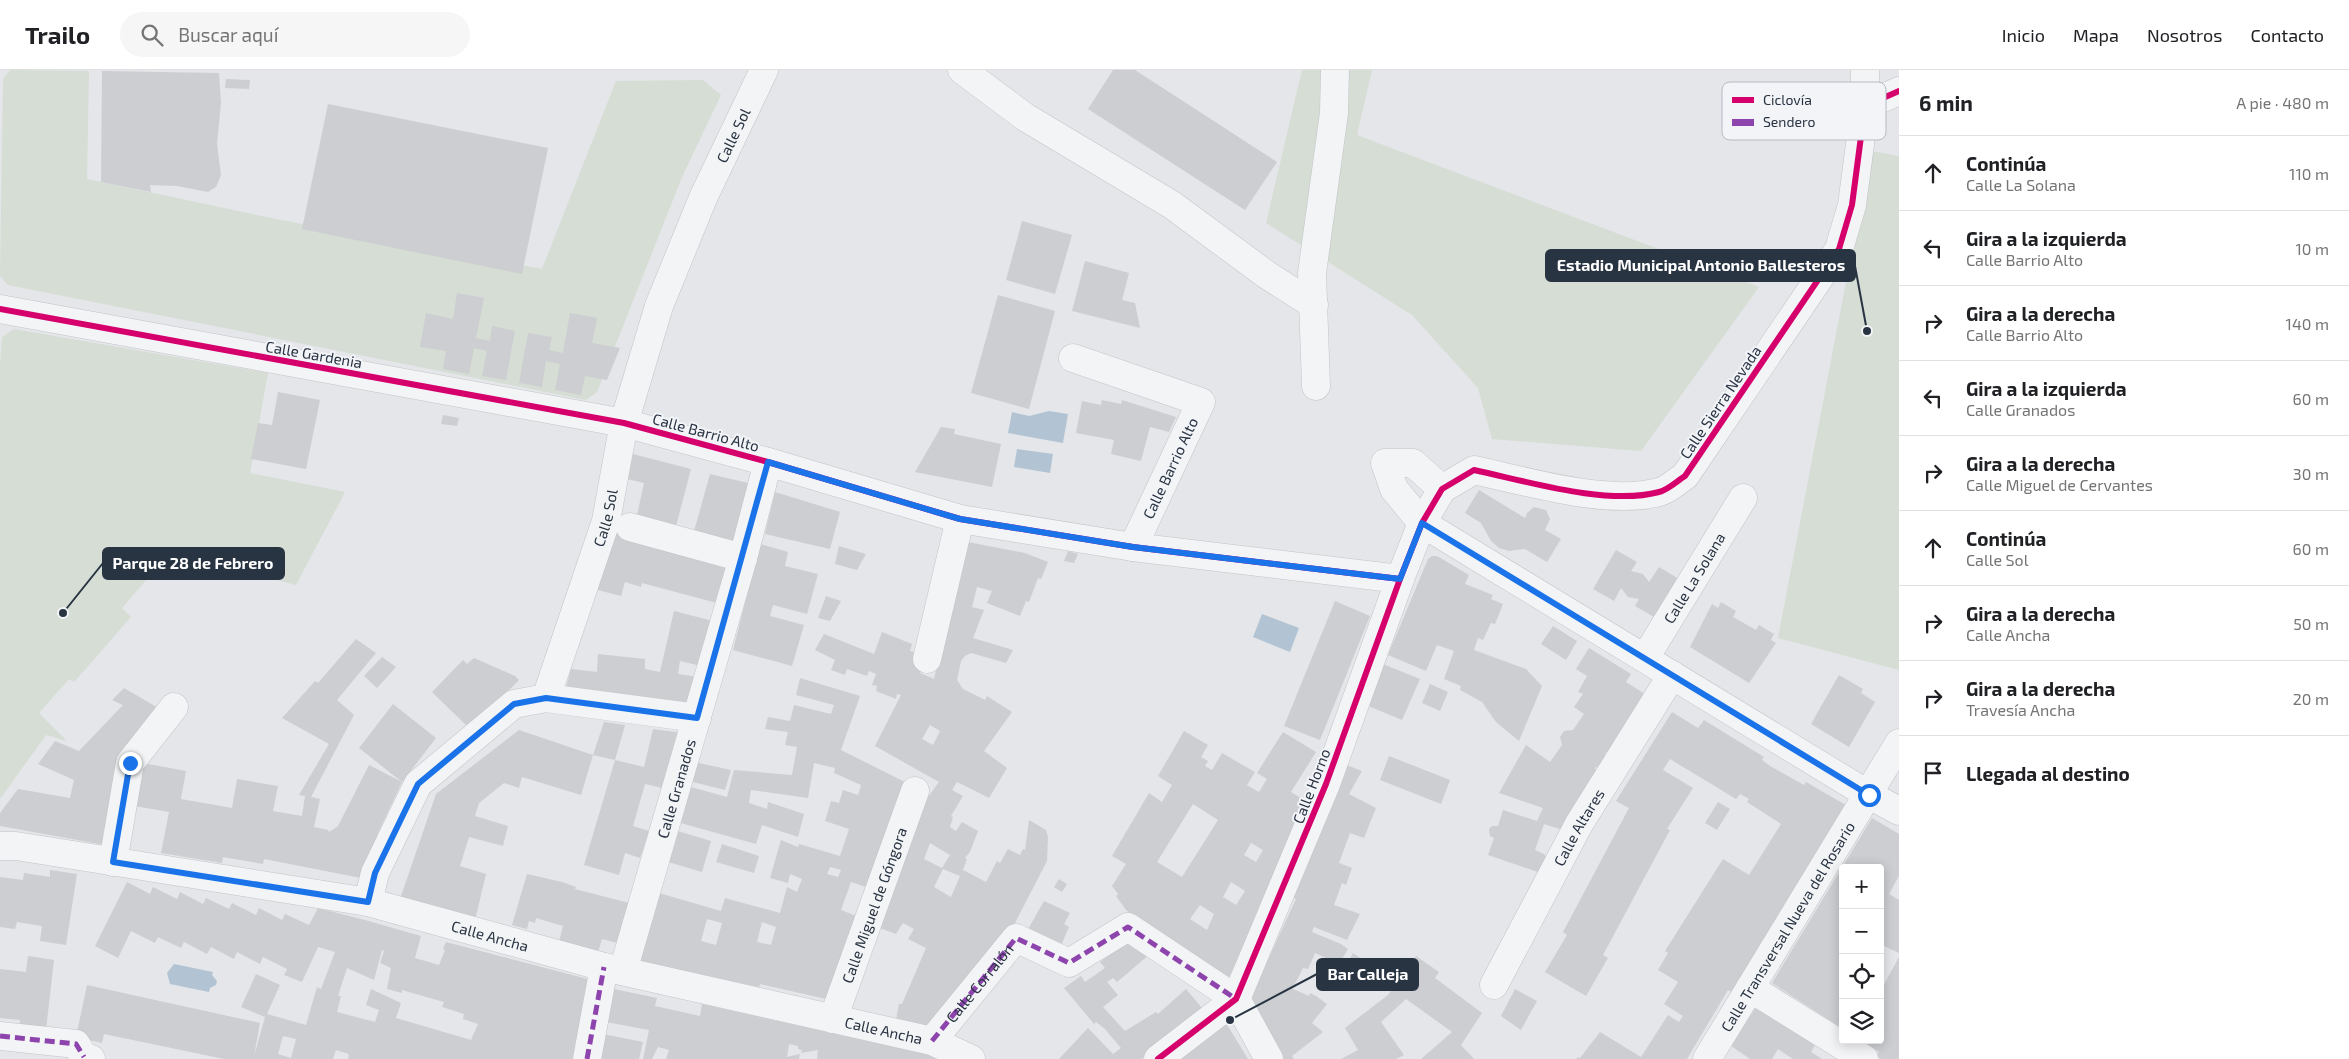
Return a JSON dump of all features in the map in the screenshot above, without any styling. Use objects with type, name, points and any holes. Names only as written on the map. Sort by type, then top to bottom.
[{"type":"street","name":"Calle Sol","points":[[546,698],[606,521],[624,423],[659,306],[703,198],[764,70]]},
{"type":"street","points":[[962,70],[1025,117],[1172,204],[1267,276],[1314,305]]},
{"type":"street","points":[[1316,386],[1312,273],[1334,113],[1335,70]]},
{"type":"street","points":[[1886,97],[1899,91]]},
{"type":"street","name":"Calle Sierra Nevada","points":[[1422,523],[1442,489],[1474,470],[1570,491],[1621,496],[1660,492],[1685,476],[1839,250],[1852,206],[1861,140]]},
{"type":"street","name":"Calle Gardenia","points":[[0,309],[624,423]]},
{"type":"street","name":"Calle Barrio Alto","points":[[1073,358],[1201,402],[1133,547]]},
{"type":"street","name":"Calle Barrio Alto","points":[[624,423],[768,462],[960,519],[1133,547],[1400,579]]},
{"type":"street","name":"Calle Granados","points":[[587,1059],[614,969],[697,718],[743,558],[768,462]]},
{"type":"street","points":[[1442,489],[1413,463],[1385,463],[1394,490],[1422,523],[1869,795],[1899,811]]},
{"type":"street","name":"Calle La Solana","points":[[1645,658],[1743,498]]},
{"type":"street","points":[[927,659],[960,519]]},
{"type":"street","points":[[1400,579],[1422,523]]},
{"type":"street","points":[[630,527],[743,558]]},
{"type":"street","name":"Calle Horno","points":[[1236,999],[1326,784],[1400,579]]},
{"type":"street","name":"Calle Altares","points":[[1494,985],[1579,824],[1672,675]]},
{"type":"street","points":[[368,902],[375,873],[418,784],[514,704],[546,698],[697,718]]},
{"type":"street","points":[[113,862],[130,763],[174,707]]},
{"type":"street","name":"Calle Transversal Nueva del Rosario","points":[[1707,1059],[1899,744]]},
{"type":"street","name":"Calle Miguel de Góngora","points":[[833,1019],[915,791]]},
{"type":"street","name":"Calle Ancha","points":[[0,846],[16,846],[368,902],[614,969],[932,1041],[971,1059]]},
{"type":"street","name":"Calle Corralón","points":[[932,1041],[1016,938],[1069,963],[1128,927],[1236,999]]},
{"type":"street","points":[[1750,988],[1864,1059]]},
{"type":"street","points":[[1158,1059],[1236,999],[1269,1059]]},
{"type":"street","points":[[0,1036],[76,1044],[87,1058]]},
{"type":"shaded area","points":[[10,70],[89,71],[87,179],[276,219],[542,269],[616,81],[703,80],[721,95],[682,177],[597,392],[586,400],[8,285],[0,276],[3,79]]},
{"type":"shaded area","points":[[1302,70],[1372,70],[1357,135],[1759,287],[1641,451],[1492,439],[1478,388],[1412,315],[1266,223]]},
{"type":"shaded area","points":[[1871,151],[1899,156],[1899,670],[1778,638]]},
{"type":"shaded area","points":[[14,329],[268,373],[250,473],[345,492],[296,585],[170,552],[122,608],[131,617],[74,682],[69,679],[39,713],[67,741],[46,735],[0,799],[0,363],[2,337]]},
{"type":"water","points":[[1049,411],[1068,414],[1063,443],[1008,433],[1012,412],[1029,416]]},
{"type":"water","points":[[1017,449],[1053,454],[1050,473],[1014,467]]},
{"type":"water","points":[[1262,614],[1299,628],[1290,652],[1253,637]]},
{"type":"water","points":[[174,964],[213,972],[212,975],[217,981],[216,985],[210,988],[209,992],[170,984],[167,973]]},
{"type":"building","points":[[1113,70],[1135,70],[1277,162],[1245,210],[1088,109]]},
{"type":"building","points":[[102,71],[219,73],[221,103],[217,144],[221,175],[216,187],[208,192],[177,186],[150,185],[151,192],[101,182]]},
{"type":"building","points":[[226,79],[250,80],[249,89],[225,88]]},
{"type":"building","points":[[328,104],[548,148],[522,274],[302,229]]},
{"type":"building","points":[[1022,221],[1072,235],[1055,294],[1006,280]]},
{"type":"building","points":[[1085,261],[1129,273],[1122,300],[1135,303],[1140,328],[1072,311]]},
{"type":"building","points":[[457,293],[484,298],[476,338],[490,341],[492,326],[515,331],[506,380],[482,376],[487,351],[474,348],[469,374],[443,369],[446,351],[420,347],[426,313],[453,319]]},
{"type":"building","points":[[998,295],[1055,311],[1029,409],[971,393]]},
{"type":"building","points":[[570,313],[597,318],[592,343],[620,348],[607,380],[585,376],[581,395],[555,390],[560,364],[546,361],[542,387],[519,383],[528,333],[552,337],[549,350],[563,353]]},
{"type":"building","points":[[278,392],[320,400],[306,469],[251,459],[258,423],[272,425]]},
{"type":"building","points":[[1102,400],[1121,404],[1122,400],[1176,417],[1169,432],[1150,427],[1141,461],[1111,454],[1114,440],[1076,433],[1082,401],[1101,405]]},
{"type":"building","points":[[443,415],[459,418],[457,426],[441,424]]},
{"type":"building","points":[[941,427],[955,429],[954,434],[1001,444],[992,487],[915,472]]},
{"type":"building","points":[[633,454],[691,469],[675,530],[636,520],[644,483],[627,479]]},
{"type":"building","points":[[710,474],[748,483],[732,545],[693,535]]},
{"type":"building","points":[[1479,490],[1525,518],[1527,513],[1534,507],[1546,510],[1550,519],[1545,530],[1561,539],[1547,562],[1525,549],[1509,551],[1499,548],[1491,541],[1481,523],[1465,513]]},
{"type":"building","points":[[775,492],[840,512],[830,549],[765,534]]},
{"type":"building","points":[[618,533],[728,562],[717,603],[642,583],[641,587],[625,582],[621,596],[594,589],[608,540]]},
{"type":"building","points":[[968,542],[1025,553],[1048,562],[1041,579],[1038,578],[1029,602],[1026,601],[1020,616],[987,603],[992,591],[977,587],[972,607],[984,610],[973,638],[1013,650],[1006,663],[971,653],[965,656],[961,661],[957,680],[963,689],[985,700],[987,696],[1012,712],[984,751],[1007,768],[989,798],[957,782],[952,790],[963,796],[951,816],[953,817],[950,827],[956,831],[962,822],[978,831],[970,852],[965,858],[967,859],[963,870],[986,882],[997,861],[1000,863],[1008,849],[1020,855],[1023,849],[1025,850],[1029,820],[1046,830],[1048,837],[1047,861],[1014,925],[930,1029],[896,1020],[899,1004],[902,1004],[926,948],[908,939],[914,929],[903,923],[896,934],[877,927],[925,801],[939,782],[875,746],[901,695],[897,694],[896,699],[876,691],[877,686],[872,685],[876,674],[869,671],[867,676],[847,669],[845,675],[831,670],[835,660],[815,650],[824,634],[874,654],[882,632],[912,644],[910,651],[926,656],[920,673],[934,679]],"holes":[[[930,725],[940,731],[933,745],[922,739]],[[930,843],[950,855],[942,868],[924,859]],[[943,869],[960,876],[951,897],[934,887]]]},
{"type":"building","points":[[760,544],[788,552],[785,566],[818,574],[807,614],[773,605],[770,616],[804,625],[792,666],[733,650]]},
{"type":"building","points":[[839,546],[866,554],[857,570],[835,564]]},
{"type":"building","points":[[1616,550],[1637,562],[1631,571],[1643,574],[1649,582],[1659,567],[1679,579],[1656,618],[1635,606],[1639,599],[1628,597],[1621,588],[1614,601],[1593,589]]},
{"type":"building","points":[[1068,551],[1078,554],[1074,563],[1064,561]]},
{"type":"building","points":[[1432,556],[1437,556],[1469,575],[1465,584],[1493,595],[1491,599],[1503,604],[1495,624],[1491,623],[1483,640],[1478,638],[1474,650],[1526,669],[1542,686],[1519,741],[1496,722],[1482,702],[1460,690],[1461,686],[1444,679],[1454,651],[1437,645],[1426,671],[1388,655],[1428,559]]},
{"type":"building","points":[[826,596],[841,601],[830,621],[818,618]]},
{"type":"building","points":[[1335,601],[1370,616],[1320,740],[1284,726]]},
{"type":"building","points":[[1721,602],[1736,611],[1733,617],[1756,630],[1759,625],[1774,634],[1771,640],[1776,643],[1749,683],[1690,647],[1712,604],[1718,608]]},
{"type":"building","points":[[674,611],[713,621],[701,666],[680,661],[678,674],[698,677],[689,707],[641,702],[642,697],[566,688],[571,669],[597,672],[598,654],[645,659],[645,669],[660,672]]},
{"type":"building","points":[[1553,626],[1577,641],[1566,660],[1541,644]]},
{"type":"building","points":[[356,639],[376,653],[337,700],[354,715],[311,797],[320,799],[314,827],[328,830],[329,832],[338,826],[369,765],[402,782],[377,835],[380,837],[361,878],[264,859],[263,864],[223,857],[222,863],[161,853],[169,812],[135,806],[143,763],[186,771],[181,799],[232,808],[237,779],[278,786],[273,811],[302,816],[305,796],[299,795],[329,744],[282,718],[315,681],[318,683]]},
{"type":"building","points":[[1589,648],[1631,674],[1626,682],[1648,696],[1610,756],[1605,752],[1606,759],[1600,766],[1594,768],[1600,772],[1566,831],[1544,824],[1535,850],[1544,854],[1548,859],[1544,868],[1538,872],[1488,855],[1494,838],[1490,836],[1489,829],[1492,826],[1498,826],[1503,810],[1537,821],[1543,808],[1499,793],[1526,745],[1550,762],[1562,745],[1560,737],[1564,731],[1573,730],[1584,714],[1574,707],[1583,694],[1578,692],[1587,676],[1576,669]]},
{"type":"building","points":[[382,657],[396,667],[377,688],[364,676]]},
{"type":"building","points":[[474,658],[515,676],[519,680],[470,729],[432,692],[463,660],[467,664]]},
{"type":"building","points":[[1383,664],[1420,679],[1402,720],[1366,705]]},
{"type":"building","points":[[1839,675],[1863,689],[1861,693],[1875,702],[1849,747],[1811,724]]},
{"type":"building","points":[[800,678],[860,696],[841,750],[905,782],[866,887],[851,882],[841,910],[856,916],[826,999],[760,984],[759,987],[640,961],[659,893],[721,911],[725,898],[780,913],[787,887],[797,892],[802,879],[790,874],[788,883],[770,878],[781,840],[798,847],[799,844],[840,856],[849,829],[825,821],[831,801],[839,803],[843,790],[858,795],[861,785],[834,773],[835,768],[814,763],[808,798],[751,790],[749,803],[767,809],[768,802],[804,814],[798,837],[762,825],[756,844],[677,822],[687,786],[727,797],[734,770],[792,775],[797,747],[785,745],[788,732],[765,729],[768,717],[790,721],[794,705],[831,714],[834,705],[796,695]],"holes":[[[830,867],[841,870],[838,877],[827,874]],[[707,919],[722,923],[716,945],[701,941]],[[762,922],[776,927],[771,945],[757,942]]]},
{"type":"building","points":[[1430,684],[1448,692],[1440,711],[1422,703]]},
{"type":"building","points":[[124,688],[160,709],[105,845],[0,826],[0,813],[18,789],[70,798],[74,780],[38,764],[55,741],[79,751],[123,705],[112,700]]},
{"type":"building","points":[[393,704],[436,738],[402,782],[359,748]]},
{"type":"building","points":[[1672,712],[1698,728],[1704,720],[1764,757],[1762,760],[1770,766],[1804,785],[1806,782],[1851,808],[1736,995],[1728,990],[1687,1059],[1576,1059],[1580,1058],[1600,1032],[1641,1057],[1668,1015],[1679,1022],[1683,1016],[1664,1004],[1678,982],[1658,970],[1668,953],[1665,951],[1723,859],[1749,875],[1781,824],[1747,802],[1749,799],[1740,794],[1736,799],[1670,759],[1663,770],[1693,788],[1667,829],[1670,830],[1603,955],[1608,958],[1586,996],[1545,972],[1567,935],[1563,932],[1629,808],[1616,801]]},
{"type":"building","points":[[604,722],[625,725],[615,760],[593,755]]},
{"type":"building","points":[[653,729],[690,734],[680,775],[666,772],[662,788],[645,784],[633,826],[649,831],[640,858],[625,853],[619,875],[584,865],[615,760],[644,767]]},
{"type":"building","points":[[519,730],[593,755],[581,795],[522,777],[519,788],[504,783],[479,803],[475,816],[508,826],[503,846],[469,837],[460,866],[486,874],[475,920],[399,902],[436,794]]},
{"type":"building","points":[[1184,731],[1208,745],[1201,757],[1208,761],[1205,766],[1212,770],[1222,753],[1255,772],[1247,785],[1259,792],[1267,779],[1257,773],[1283,732],[1316,752],[1291,792],[1304,800],[1226,984],[1126,910],[1116,896],[1118,894],[1112,886],[1126,864],[1112,856],[1149,793],[1162,802],[1172,785],[1158,776]],"holes":[[[1193,804],[1218,820],[1182,877],[1157,862]],[[1251,843],[1263,850],[1256,862],[1244,855]],[[1231,882],[1245,891],[1236,905],[1223,897]],[[1200,905],[1214,914],[1207,930],[1190,919]]]},
{"type":"building","points":[[1389,756],[1450,780],[1441,804],[1380,780]]},
{"type":"building","points":[[694,762],[731,770],[725,790],[689,781]]},
{"type":"building","points":[[1341,763],[1362,771],[1349,794],[1376,808],[1364,838],[1350,833],[1339,863],[1352,868],[1346,885],[1342,883],[1334,905],[1360,914],[1347,940],[1314,927],[1312,932],[1341,944],[1348,949],[1339,964],[1315,953],[1308,969],[1303,968],[1294,986],[1291,988],[1309,996],[1310,993],[1327,1004],[1312,1023],[1323,1032],[1292,1056],[1294,1059],[1275,1059],[1244,1000],[1260,977],[1296,899],[1285,894]]},
{"type":"building","points":[[1718,802],[1730,809],[1717,830],[1705,823]]},
{"type":"building","points":[[1872,818],[1899,834],[1899,876],[1889,894],[1899,900],[1899,953],[1884,946],[1884,864],[1844,864]]},
{"type":"building","points":[[674,830],[711,841],[702,872],[665,861]]},
{"type":"building","points":[[722,844],[759,856],[754,873],[716,862]]},
{"type":"building","points":[[50,870],[77,874],[66,945],[40,941],[42,926],[17,922],[15,929],[0,927],[0,877],[23,880],[24,873],[50,877]]},
{"type":"building","points":[[1839,872],[1839,1026],[1772,983]]},
{"type":"building","points":[[527,874],[562,882],[576,887],[575,889],[629,903],[617,943],[602,939],[598,952],[559,942],[563,926],[536,918],[535,923],[529,921],[527,929],[512,925]]},
{"type":"building","points":[[1059,879],[1067,884],[1062,892],[1054,887]]},
{"type":"building","points":[[127,882],[150,894],[153,887],[177,899],[180,892],[203,904],[206,898],[229,909],[232,903],[256,915],[259,908],[282,920],[285,914],[309,925],[318,908],[365,920],[421,936],[415,958],[439,965],[446,942],[599,982],[581,1059],[348,1059],[349,1054],[336,1050],[333,1059],[224,1059],[104,1034],[102,1043],[76,1037],[87,985],[260,1023],[254,1056],[265,1017],[241,1007],[256,974],[280,985],[267,1014],[306,1025],[317,987],[321,989],[335,952],[318,947],[302,982],[284,975],[287,969],[263,957],[260,964],[237,952],[234,959],[211,947],[207,954],[184,942],[181,948],[158,937],[155,943],[131,931],[118,958],[95,946]],"holes":[[[382,950],[384,951],[380,963],[391,968],[387,989],[402,993],[402,990],[444,1002],[442,1007],[464,1014],[463,1019],[478,1024],[471,1040],[396,1018],[401,1003],[371,989],[366,1005],[379,1010],[375,1022],[337,1012],[341,996],[338,996],[347,968],[374,980]],[[283,1036],[296,1039],[291,1058],[278,1054]]]},
{"type":"building","points":[[1044,901],[1070,913],[1064,924],[1069,927],[1060,948],[1027,931]]},
{"type":"building","points":[[1126,943],[1150,954],[1117,982],[1113,978],[1107,982],[1118,995],[1103,1007],[1125,1031],[1156,1012],[1158,1014],[1186,989],[1207,1014],[1141,1059],[1059,1059],[1088,1028],[1113,1054],[1121,1048],[1105,1029],[1096,1022],[1094,1024],[1064,988],[1081,976],[1085,982],[1105,968],[1100,962]]},
{"type":"building","points":[[1353,953],[1372,966],[1364,980],[1345,968]]},
{"type":"building","points":[[28,956],[54,960],[46,1030],[20,1028],[20,1020],[0,1018],[0,969],[26,972]]},
{"type":"building","points":[[1416,956],[1439,972],[1435,978],[1482,1013],[1461,1045],[1474,1059],[1421,1059],[1452,1032],[1406,999],[1381,1022],[1404,1055],[1396,1059],[1341,1059],[1358,1050],[1345,1028],[1388,995]]},
{"type":"building","points":[[1899,957],[1899,1059],[1881,1059],[1877,1056],[1879,1052],[1867,1044],[1884,1044],[1884,985]]},
{"type":"building","points":[[614,989],[657,998],[655,1006],[700,1016],[702,1004],[948,1059],[817,1059],[818,1050],[801,1053],[802,1050],[798,1049],[798,1046],[789,1044],[787,1057],[800,1054],[799,1059],[666,1059],[669,1050],[658,1047],[652,1059],[643,1059],[649,1030],[606,1022]]},
{"type":"building","points":[[1515,989],[1537,1001],[1521,1030],[1501,1016]]},
{"type":"building","points":[[1756,1007],[1815,1045],[1811,1052],[1822,1059],[1793,1059],[1778,1049],[1772,1059],[1750,1059],[1731,1046]]},
{"type":"building","points":[[1226,1023],[1248,1059],[1169,1059]]},
{"type":"building","points":[[603,1034],[643,1042],[639,1059],[598,1059]]},
{"type":"marked path","points":[[932,1041],[1016,938],[1069,963],[1128,927],[1236,999]]},
{"type":"marked path","points":[[587,1059],[604,967]]},
{"type":"marked path","points":[[0,1036],[76,1044],[84,1057]]},
{"type":"cycle path","points":[[1886,97],[1899,91]]},
{"type":"cycle path","points":[[1158,1059],[1236,999],[1326,784],[1422,523],[1442,489],[1474,470],[1591,494],[1638,496],[1662,491],[1685,476],[1839,249],[1852,205],[1861,140]]},
{"type":"cycle path","points":[[0,309],[624,423],[768,462],[960,519],[1133,547],[1400,579]]},
{"type":"place","name":"Estadio Municipal Antonio Ballesteros","points":[[1867,331]]},
{"type":"place","name":"Parque 28 de Febrero","points":[[63,613]]},
{"type":"place","name":"Bar Calleja","points":[[1230,1020]]},
{"type":"route","points":[[130,763],[113,862],[368,902],[375,873],[418,784],[514,704],[546,698],[697,718],[743,558],[768,462],[960,519],[1133,547],[1400,579],[1422,523],[1869,795]]}]
